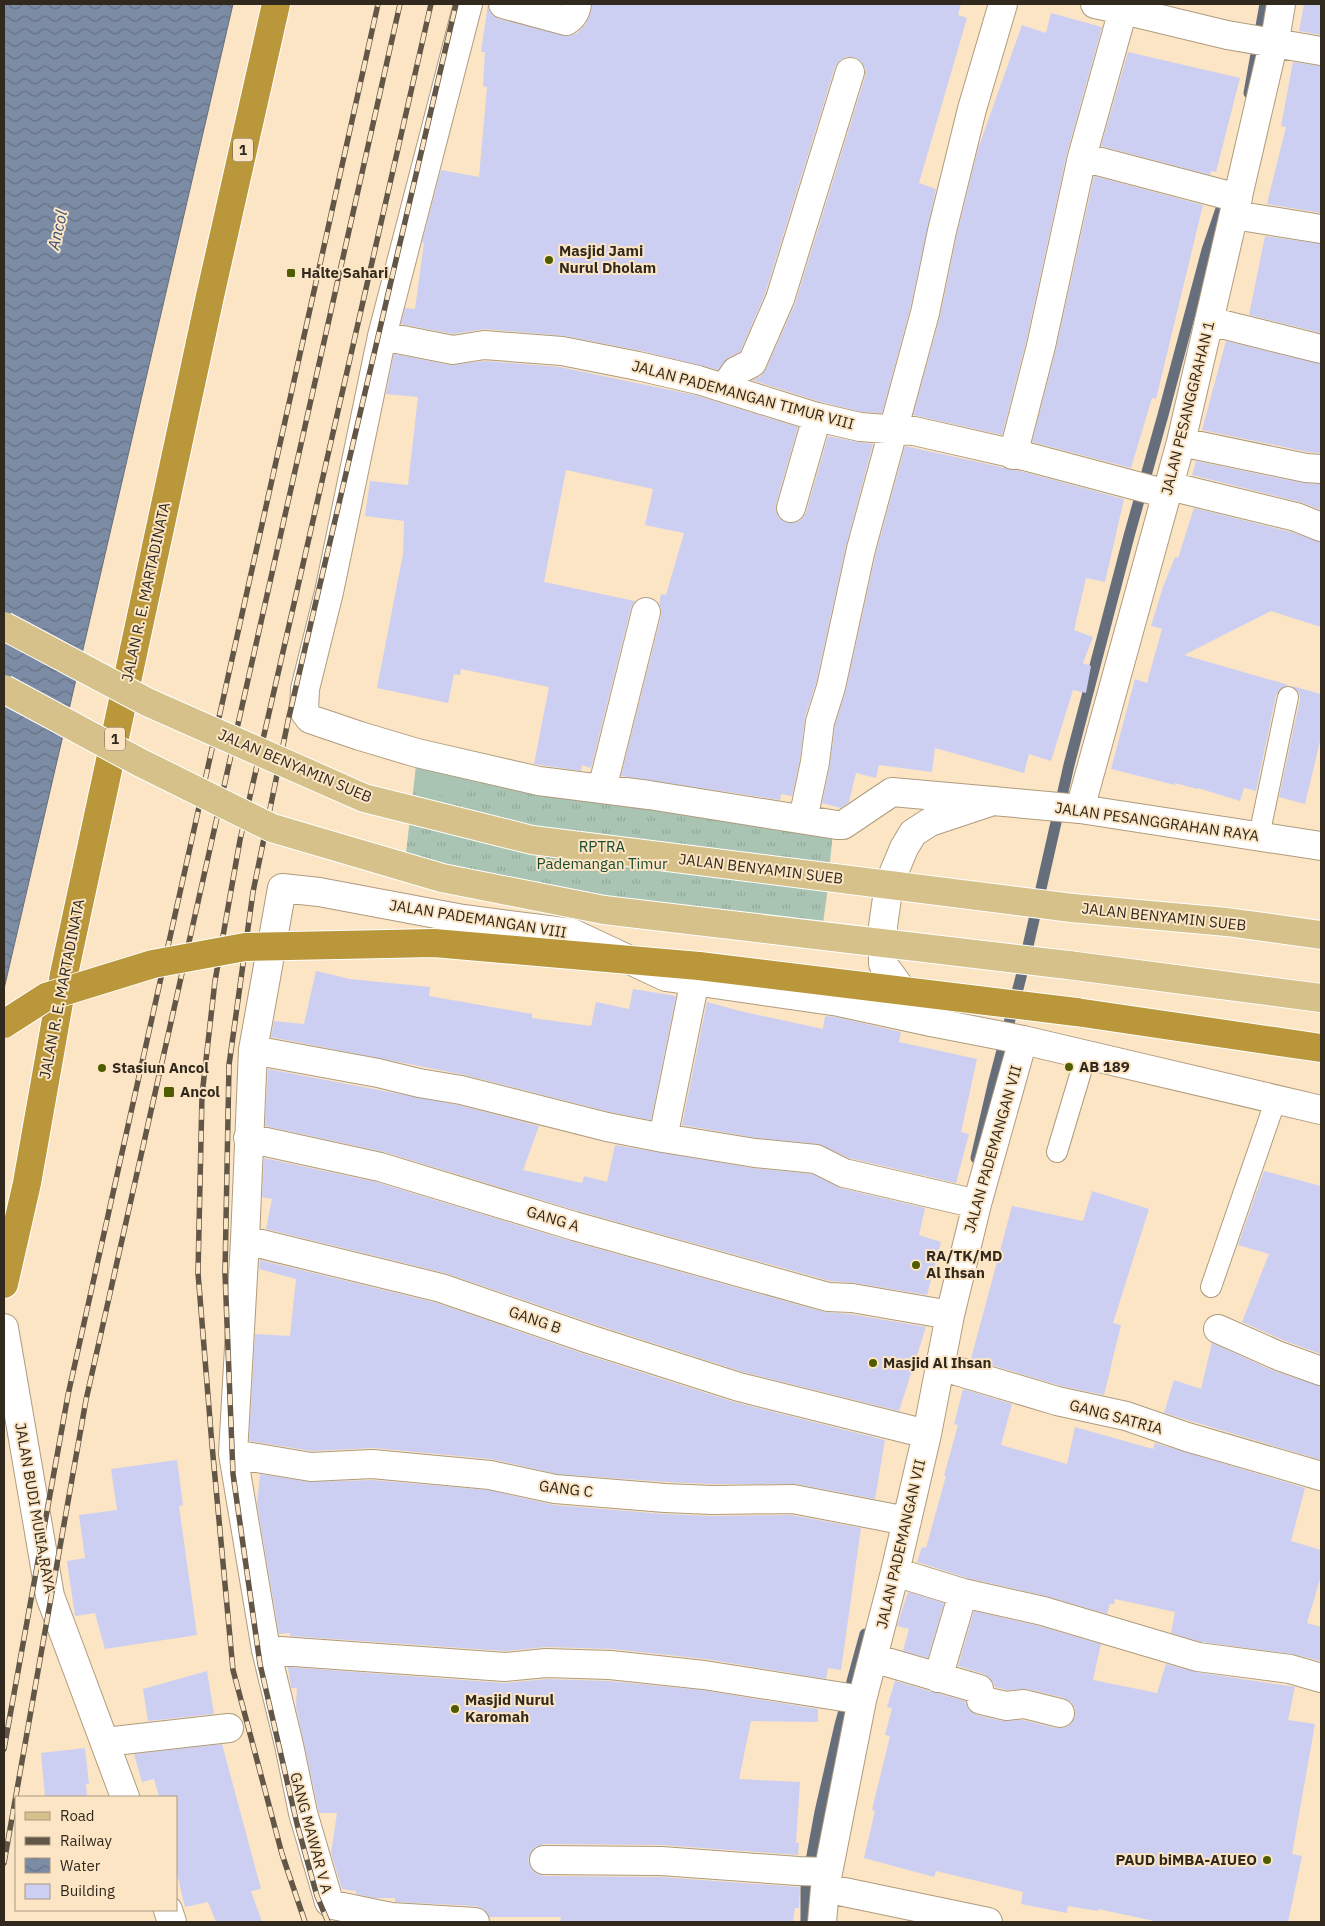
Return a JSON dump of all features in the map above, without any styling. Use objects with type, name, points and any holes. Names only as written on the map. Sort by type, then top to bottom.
[{"type":"highway","name":"JALAN R. E. MARTADINATA","points":[[4,1284],[27,1183],[64,974],[208,306],[276,4]]},
{"type":"highway","points":[[4,1024],[46,997],[153,964],[245,947],[434,943],[700,966],[1076,1012],[1321,1048]]},
{"type":"highway","name":"JALAN R. E. MARTADINATA","points":[[4,1246],[27,1183]]},
{"type":"main road","name":"JALAN BENYAMIN SUEB","points":[[4,626],[147,702],[364,798],[532,840],[1072,908],[1227,922],[1321,935]]},
{"type":"main road","points":[[4,690],[139,762],[272,828],[442,878],[604,910],[1068,965],[1321,998]]},
{"type":"street","name":"JALAN PESANGGRAHAN RAYA","points":[[468,4],[382,336],[329,592],[306,688],[304,711],[310,719],[416,753],[539,781],[843,825],[892,792],[1080,809],[1321,846]]},
{"type":"street","points":[[503,4],[566,21],[576,11],[577,4]]},
{"type":"street","points":[[803,819],[815,762],[820,722],[831,686],[861,549],[925,313],[967,125],[1003,4]]},
{"type":"street","points":[[1095,4],[1125,7],[1227,35],[1321,51]]},
{"type":"street","name":"JALAN PESANGGRAHAN 1","points":[[1080,809],[1181,442],[1209,321],[1227,200],[1268,42],[1281,4]]},
{"type":"street","points":[[1013,455],[1041,346],[1082,157],[1125,7]]},
{"type":"street","points":[[724,388],[736,371],[752,363],[780,300],[850,72]]},
{"type":"street","points":[[1082,157],[1321,229]]},
{"type":"street","points":[[1209,321],[1321,349]]},
{"type":"street","name":"JALAN PADEMANGAN TIMUR VIII","points":[[382,336],[453,350],[484,345],[562,351],[638,366],[724,388],[818,417],[860,427],[914,431],[1135,486],[1296,517],[1321,527]]},
{"type":"street","points":[[791,508],[818,417]]},
{"type":"street","points":[[1181,442],[1306,468],[1321,469]]},
{"type":"street","points":[[602,789],[646,612]]},
{"type":"street","points":[[931,1022],[902,990],[882,964],[883,926],[889,884],[904,848],[913,833],[930,822],[993,801]]},
{"type":"street","name":"JALAN PADEMANGAN VIII","points":[[253,1050],[282,888],[320,892],[463,919],[572,933],[666,977],[838,1002],[1024,1040],[1321,1110]]},
{"type":"street","points":[[663,1138],[695,980]]},
{"type":"street","name":"JALAN PADEMANGAN VII","points":[[822,1922],[818,1876],[849,1697],[873,1658],[895,1572],[895,1519],[924,1433],[940,1366],[938,1314],[1024,1040]]},
{"type":"street","points":[[849,1697],[704,1675],[610,1665],[546,1664],[505,1667],[266,1650],[234,1454],[253,1050],[461,1090],[607,1127],[663,1138],[756,1153],[816,1159],[844,1173],[973,1203]]},
{"type":"street","name":"GANG A","points":[[248,1138],[380,1167],[574,1226],[828,1297],[852,1298],[938,1314]]},
{"type":"street","name":"GANG B","points":[[245,1240],[441,1288],[588,1339],[739,1387],[924,1433]]},
{"type":"street","name":"JALAN BUDI MULIA RAYA","points":[[4,1328],[50,1596],[125,1796]]},
{"type":"street","points":[[1218,1329],[1279,1356],[1321,1371]]},
{"type":"street","name":"GANG SATRIA","points":[[940,1366],[1057,1401],[1126,1416],[1187,1437],[1321,1476]]},
{"type":"street","name":"GANG C","points":[[234,1454],[319,1468],[372,1464],[490,1475],[555,1489],[656,1498],[712,1500],[793,1499],[895,1519]]},
{"type":"street","points":[[895,1572],[963,1593],[1043,1611],[1198,1657],[1290,1669],[1321,1678]]},
{"type":"street","points":[[938,1678],[963,1593]]},
{"type":"street","name":"GANG MAWAR V A","points":[[266,1650],[303,1813],[329,1902],[333,1905],[391,1917],[474,1922]]},
{"type":"street","points":[[873,1658],[938,1678],[979,1688],[981,1700],[1006,1706],[1024,1704],[1060,1713]]},
{"type":"street","points":[[104,1742],[229,1728]]},
{"type":"street","points":[[544,1860],[661,1861],[818,1876],[988,1922]]},
{"type":"lane","points":[[1259,836],[1288,697]]},
{"type":"lane","points":[[1057,1152],[1086,1055]]},
{"type":"lane","points":[[1212,1287],[1276,1099]]},
{"type":"green space","name":"RPTRA Pademangan Timur","points":[[417,757],[833,830],[820,946],[403,879]]},
{"type":"green space","points":[[421,770],[469,777],[464,798],[418,793]]},
{"type":"water","points":[[4,4],[233,4],[4,989]]},
{"type":"building","points":[[488,4],[492,15],[499,19],[568,36],[577,33],[585,25],[590,15],[592,4],[961,4],[958,15],[967,18],[919,183],[936,189],[910,309],[882,413],[862,412],[821,402],[752,380],[760,377],[766,369],[795,304],[865,77],[865,69],[862,62],[854,57],[846,57],[840,60],[835,67],[765,294],[740,352],[729,357],[718,370],[642,351],[565,336],[485,329],[453,334],[401,324],[405,308],[415,309],[424,243],[422,242],[441,170],[479,177],[487,87],[483,86],[485,52],[481,52]]},
{"type":"building","points":[[1304,4],[1321,4],[1321,35],[1299,31]]},
{"type":"building","points":[[1051,13],[1102,27],[1067,153],[1026,342],[1002,435],[913,415],[940,317],[957,234],[978,149],[1022,25],[1046,33]]},
{"type":"building","points":[[1128,52],[1240,78],[1216,172],[1211,171],[1210,175],[1101,146]]},
{"type":"building","points":[[1293,62],[1321,66],[1321,213],[1267,204],[1286,127],[1281,126]]},
{"type":"building","points":[[1094,176],[1203,205],[1156,399],[1152,398],[1131,468],[1032,442],[1056,349]]},
{"type":"building","points":[[1265,236],[1321,244],[1321,333],[1249,315]]},
{"type":"building","points":[[1226,341],[1321,364],[1321,453],[1202,430]]},
{"type":"building","points":[[394,354],[450,365],[485,361],[560,367],[694,395],[798,427],[776,504],[779,518],[787,523],[801,520],[806,513],[828,436],[873,444],[846,546],[816,683],[805,717],[800,759],[792,796],[781,794],[780,800],[621,776],[661,616],[659,604],[661,594],[666,595],[684,533],[645,525],[653,489],[566,470],[544,582],[635,601],[631,608],[591,768],[582,765],[581,771],[534,764],[549,687],[461,669],[460,675],[454,674],[448,703],[377,688],[403,554],[404,521],[365,516],[370,481],[408,485],[418,397],[386,394]]},
{"type":"building","points":[[905,446],[1024,472],[1124,499],[1105,582],[1086,578],[1074,630],[1093,637],[1083,663],[1091,666],[1086,693],[1073,690],[1051,761],[1029,754],[1024,773],[935,748],[932,772],[879,765],[876,778],[856,773],[849,802],[841,808],[822,803],[830,765],[835,725],[846,690],[876,553]]},
{"type":"building","points":[[1196,461],[1303,483],[1321,484],[1321,510],[1300,502],[1192,475]]},
{"type":"building","points":[[1194,508],[1291,532],[1321,542],[1321,627],[1271,611],[1184,655],[1289,685],[1280,689],[1276,695],[1256,791],[1244,788],[1240,801],[1198,788],[1175,783],[1175,785],[1111,769],[1135,679],[1147,683],[1162,629],[1151,626],[1163,587],[1175,557],[1178,558]]},
{"type":"building","points":[[1292,686],[1321,694],[1321,737],[1305,804],[1279,797],[1300,699],[1299,693]]},
{"type":"building","points":[[316,971],[350,979],[430,987],[429,996],[532,1014],[532,1018],[591,1026],[596,1002],[629,1009],[633,989],[676,996],[651,1120],[610,1112],[465,1075],[271,1037],[274,1021],[304,1024]]},
{"type":"building","points":[[707,1002],[823,1029],[825,1016],[836,1017],[901,1032],[899,1042],[977,1059],[961,1132],[969,1134],[956,1183],[849,1158],[818,1144],[757,1138],[682,1125]]},
{"type":"building","points":[[268,1069],[458,1105],[539,1126],[523,1170],[582,1183],[584,1176],[607,1182],[615,1145],[752,1168],[812,1174],[840,1188],[925,1208],[919,1235],[941,1242],[927,1295],[855,1283],[830,1281],[578,1211],[384,1152],[265,1126]]},
{"type":"building","points":[[264,1158],[376,1182],[570,1241],[824,1312],[850,1314],[926,1327],[899,1411],[743,1372],[445,1273],[266,1229],[272,1199],[262,1197]]},
{"type":"building","points":[[1264,1171],[1321,1186],[1321,1354],[1242,1322],[1269,1254],[1238,1245]]},
{"type":"building","points":[[1092,1191],[1149,1209],[1113,1323],[1121,1325],[1104,1395],[1061,1386],[971,1359],[1012,1206],[1083,1221]]},
{"type":"building","points":[[260,1260],[437,1303],[584,1354],[734,1402],[885,1440],[875,1499],[796,1484],[712,1484],[557,1474],[491,1459],[373,1448],[312,1451],[249,1441],[255,1334],[290,1336],[296,1279],[259,1269]]},
{"type":"building","points":[[1212,1343],[1274,1371],[1321,1386],[1321,1460],[1164,1413],[1174,1380],[1201,1389]]},
{"type":"building","points":[[963,1389],[1012,1404],[1001,1445],[1067,1464],[1075,1427],[1153,1449],[1155,1443],[1305,1488],[1291,1541],[1321,1550],[1321,1576],[1307,1623],[1321,1627],[1321,1661],[1292,1654],[1201,1642],[1171,1633],[1175,1612],[1115,1599],[1114,1604],[1110,1604],[1107,1614],[1046,1596],[967,1578],[917,1562],[922,1547],[926,1548],[946,1476],[944,1476],[958,1425],[954,1424]]},
{"type":"building","points":[[177,1460],[183,1505],[179,1506],[197,1635],[105,1649],[95,1613],[75,1616],[67,1561],[85,1558],[79,1515],[117,1510],[111,1469]]},
{"type":"building","points":[[260,1474],[309,1482],[372,1480],[488,1490],[554,1505],[664,1514],[712,1516],[792,1515],[861,1528],[841,1670],[828,1668],[826,1679],[706,1659],[612,1649],[546,1647],[505,1651],[290,1636],[290,1633],[279,1634],[257,1504]]},
{"type":"building","points":[[908,1592],[944,1603],[928,1658],[903,1651],[909,1629],[897,1626]]},
{"type":"building","points":[[974,1611],[1039,1626],[1101,1644],[1093,1680],[1157,1693],[1166,1664],[1196,1672],[1295,1687],[1288,1720],[1315,1724],[1292,1854],[1302,1856],[1288,1922],[1159,1922],[1098,1909],[1098,1911],[1068,1906],[1067,1913],[1021,1904],[1023,1892],[936,1871],[934,1877],[864,1858],[875,1811],[872,1810],[890,1736],[885,1735],[892,1708],[887,1707],[895,1681],[965,1701],[969,1710],[977,1715],[1002,1721],[1023,1720],[1056,1728],[1064,1728],[1071,1724],[1075,1717],[1075,1708],[1071,1702],[1064,1698],[1028,1689],[1007,1690],[995,1687],[991,1679],[984,1674],[958,1666]]},
{"type":"building","points":[[288,1667],[504,1683],[547,1679],[609,1681],[702,1690],[818,1709],[818,1722],[751,1721],[739,1779],[800,1782],[796,1843],[799,1843],[798,1855],[662,1845],[544,1844],[536,1847],[528,1859],[531,1868],[537,1874],[544,1876],[660,1877],[800,1887],[799,1908],[795,1908],[793,1922],[560,1922],[561,1917],[489,1917],[484,1909],[476,1906],[395,1902],[395,1898],[374,1898],[356,1894],[356,1891],[342,1889],[331,1853],[337,1813],[319,1813],[296,1706],[297,1688],[291,1688]]},
{"type":"building","points":[[207,1671],[214,1714],[148,1721],[143,1689]]},
{"type":"building","points":[[222,1744],[261,1889],[251,1891],[262,1922],[216,1922],[208,1902],[185,1907],[178,1877],[178,1796],[159,1796],[154,1779],[142,1782],[134,1754]]},
{"type":"building","points":[[85,1748],[89,1784],[86,1784],[87,1796],[45,1796],[41,1753]]},
{"type":"waterway","points":[[1249,93],[1265,4]]},
{"type":"waterway","points":[[976,1158],[1021,977],[1069,765],[1207,250],[1226,194]]},
{"type":"waterway","points":[[806,1922],[806,1888],[820,1812],[840,1725],[865,1634]]},
{"type":"railway","points":[[4,1749],[68,1395],[378,4]]},
{"type":"railway","points":[[16,1796],[86,1400],[400,4]]},
{"type":"railway","points":[[305,1922],[282,1854],[233,1670],[198,1273],[202,1095],[215,981],[240,840],[431,4]]},
{"type":"railway","points":[[328,1922],[317,1896],[297,1824],[260,1664],[233,1474],[225,1273],[229,1065],[253,892],[288,721],[456,4]]},
{"type":"railway","points":[[4,1863],[15,1801]]},
{"type":"place","name":"Masjid Jami Nurul Dholam","points":[[549,260]]},
{"type":"place","name":"Halte Sahari","points":[[291,273]]},
{"type":"place","name":"AB 189","points":[[1069,1067]]},
{"type":"place","name":"Stasiun Ancol","points":[[102,1068]]},
{"type":"place","name":"Ancol","points":[[169,1092]]},
{"type":"place","name":"RA/TK/MD Al Ihsan","points":[[916,1265]]},
{"type":"place","name":"Masjid Al Ihsan","points":[[873,1363]]},
{"type":"place","name":"Masjid Nurul Karomah","points":[[455,1709]]},
{"type":"place","name":"PAUD biMBA-AIUEO","points":[[1267,1860]]}]
